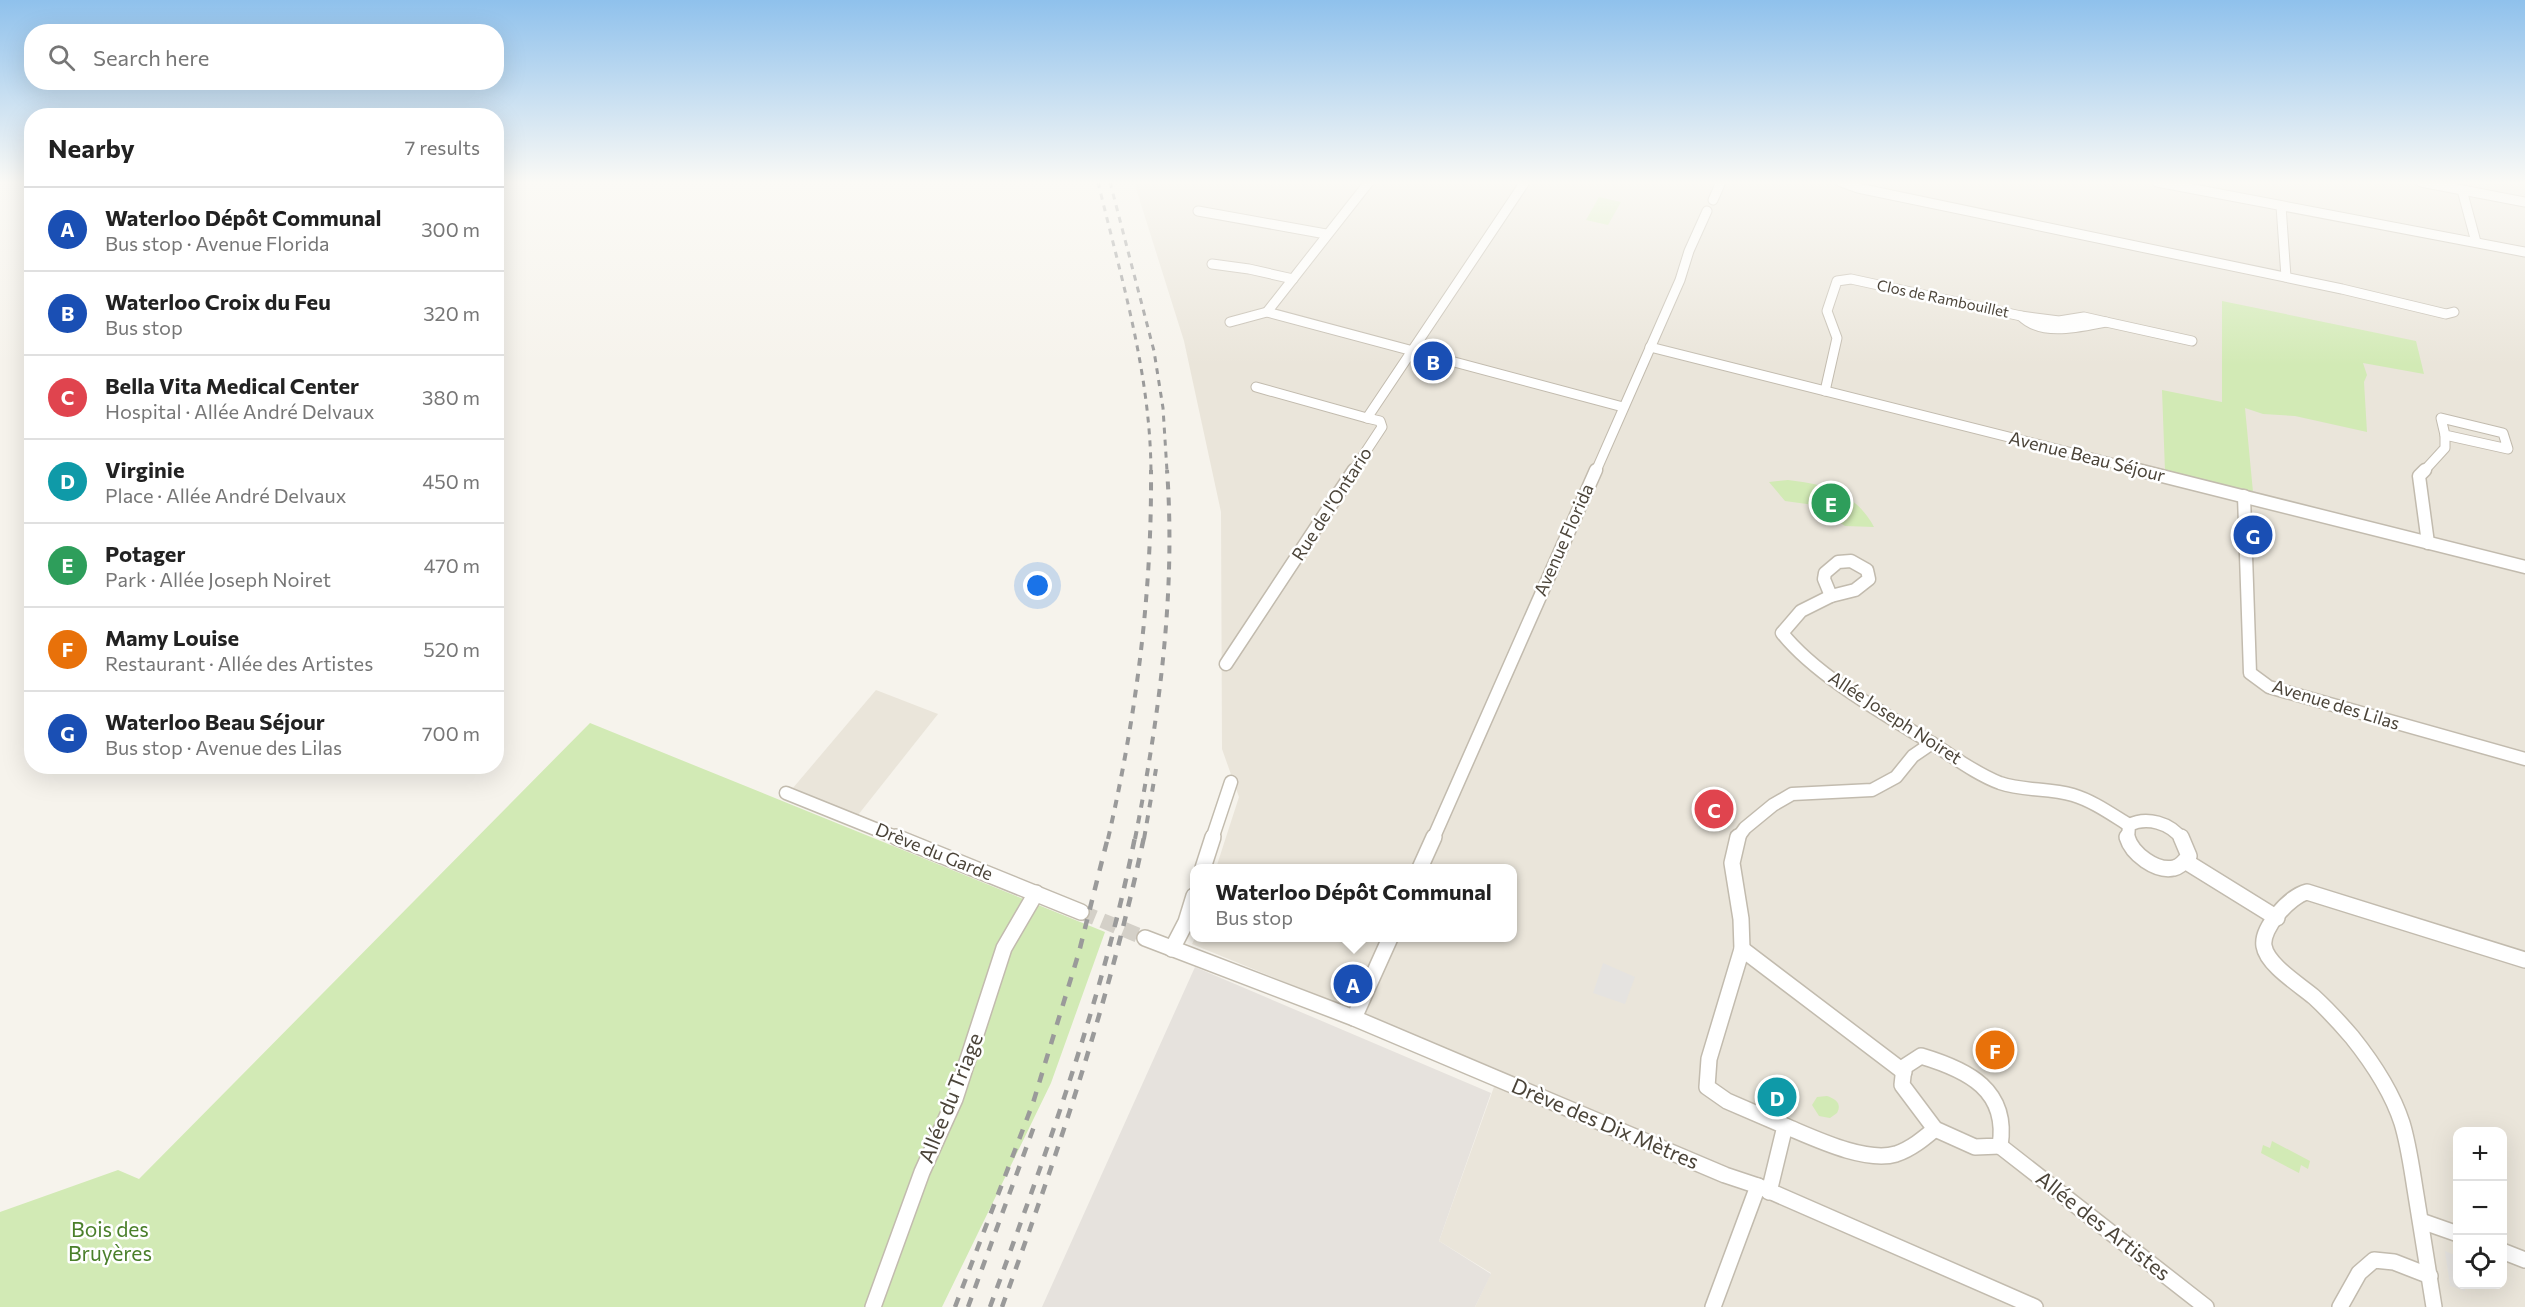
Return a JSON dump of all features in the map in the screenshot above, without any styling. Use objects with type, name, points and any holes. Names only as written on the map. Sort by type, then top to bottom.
[{"type":"street","points":[[1267,312],[1319,243]]},
{"type":"street","points":[[1256,387],[1367,418],[1484,243]]},
{"type":"street","name":"Avenue Florida","points":[[1422,864],[1680,280],[1693,243]]},
{"type":"street","points":[[2122,243],[2286,277],[2446,314],[2454,312]]},
{"type":"street","points":[[2284,243],[2286,277]]},
{"type":"street","points":[[2481,243],[2525,252]]},
{"type":"street","points":[[1212,264],[1249,268],[1293,279]]},
{"type":"street","name":"Clos de Rambouillet","points":[[1825,391],[1837,338],[1827,311],[1837,281],[1851,279],[2021,316],[2059,321],[2084,317],[2192,341]]},
{"type":"street","points":[[1230,322],[1267,312],[1623,407]]},
{"type":"street","name":"Clos de Rambouillet","points":[[2021,316],[2030,323],[2067,330],[2106,322]]},
{"type":"street","points":[[2059,321],[2067,330]]},
{"type":"street","name":"Avenue Beau Séjour","points":[[1650,347],[2525,567]]},
{"type":"street","name":"Rue de l'Ontario","points":[[1226,664],[1382,427],[1380,421],[1367,418]]},
{"type":"street","points":[[2428,543],[2420,476],[2445,448],[2441,418],[2503,433],[2508,449],[2445,435]]},
{"type":"street","name":"Avenue des Lilas","points":[[2244,496],[2250,672],[2270,687],[2525,759]]},
{"type":"street","name":"Allée Joseph Noiret","points":[[1831,596],[1808,605],[1785,626],[1782,633],[1783,638],[1801,656],[1993,780],[2056,791],[2082,799],[2129,825]]},
{"type":"street","points":[[1932,742],[1913,756],[1896,777],[1872,790],[1792,794],[1773,805],[1745,828],[1736,840],[1731,862],[1741,919],[1742,949],[1709,1059],[1707,1087],[1727,1101],[1785,1126],[1836,1146],[1885,1157],[1909,1149],[1935,1129]]},
{"type":"street","points":[[1204,864],[1231,782]]},
{"type":"street","name":"Drève du Garde","points":[[786,793],[1081,912]]},
{"type":"street","points":[[2147,820],[2172,828],[2188,846],[2189,856],[2174,868],[2159,866],[2144,859],[2132,848],[2126,836],[2129,825],[2147,820]]},
{"type":"street","points":[[2185,861],[2277,918]]},
{"type":"street","points":[[2434,1307],[2407,1144],[2392,1099],[2377,1071],[2351,1036],[2315,998],[2270,960],[2264,946],[2265,938],[2291,897],[2307,892],[2525,960]]},
{"type":"street","name":"Allée du Triage","points":[[873,1307],[922,1172],[955,1099],[996,968],[1004,948],[1036,893]]},
{"type":"street","points":[[1145,938],[1172,949],[1190,909]]},
{"type":"street","points":[[1354,1018],[1387,942]]},
{"type":"street","name":"Drève des Dix Mètres","points":[[1172,949],[1354,1018],[1763,1189],[2035,1307]]},
{"type":"street","points":[[1742,949],[1904,1071]]},
{"type":"street","points":[[1921,1056],[1961,1070],[1984,1088],[2004,1117],[2005,1131],[2000,1146],[1990,1150],[1969,1145],[1935,1129],[1902,1085],[1904,1071],[1904,1067],[1921,1056]]},
{"type":"street","points":[[1713,1307],[1763,1189],[1785,1126]]},
{"type":"street","name":"Allée des Artistes","points":[[2000,1146],[2206,1307]]},
{"type":"street","points":[[2421,1221],[2453,1233]]},
{"type":"street","points":[[2507,1253],[2525,1260]]},
{"type":"street","points":[[2340,1307],[2361,1267],[2369,1260],[2386,1259],[2430,1276]]},
{"type":"shaded area","points":[[1153,243],[2525,243],[2525,1307],[1475,1307],[1491,1273],[1439,1241],[1500,1070],[1192,944],[1193,942],[1517,942],[1517,864],[1217,864],[1239,797],[1222,749],[1221,512],[1184,341]]},
{"type":"shaded area","points":[[876,690],[938,714],[858,815],[793,788]]},
{"type":"shaded area","points":[[1603,963],[1635,977],[1625,1004],[1593,993]]},
{"type":"shaded area","points":[[1195,967],[1491,1093],[1439,1241],[1491,1274],[1475,1307],[1042,1307]]},
{"type":"shaded area","points":[[2445,1251],[2453,1254],[2453,1287],[2450,1286]]},
{"type":"green space","points":[[2222,301],[2416,341],[2424,374],[2363,363],[2367,375],[2364,382],[2367,432],[2295,416],[2263,414],[2245,408],[2253,492],[2165,471],[2162,390],[2222,402]]},
{"type":"green space","points":[[1788,480],[1815,484],[1849,498],[1867,515],[1874,527],[1845,526],[1814,505],[1785,501],[1769,482]]},
{"type":"green space","name":"Bois des Bruyères","points":[[590,723],[1105,932],[1051,1083],[942,1307],[0,1307],[0,1212],[118,1170],[139,1179]]},
{"type":"green space","points":[[1827,1096],[1835,1100],[1839,1107],[1837,1113],[1830,1118],[1819,1116],[1812,1105],[1817,1097]]},
{"type":"green space","points":[[2272,1141],[2310,1161],[2308,1169],[2301,1165],[2299,1173],[2261,1153],[2263,1145],[2270,1148]]},
{"type":"tunnel","points":[[1081,912],[1145,938]]},
{"type":"railway","points":[[1113,243],[1133,325],[1146,397],[1151,471]]},
{"type":"railway","points":[[1126,243],[1154,351],[1163,408],[1167,471]]},
{"type":"railway","points":[[1135,839],[1158,701],[1167,609],[1169,563],[1167,470]]},
{"type":"railway","points":[[1108,839],[1127,747],[1140,656],[1149,563],[1151,471]]},
{"type":"railway","points":[[1144,839],[1156,769]]},
{"type":"railway","points":[[955,1307],[1033,1103],[1079,952],[1108,837]]},
{"type":"railway","points":[[990,1307],[1072,1075],[1107,957],[1135,837]]},
{"type":"railway","points":[[1002,1307],[1063,1133],[1099,1016],[1144,837]]},
{"type":"railway","points":[[968,1307],[1036,1121]]},
{"type":"place","name":"Waterloo Croix du Feu","points":[[1433,361]]},
{"type":"place","name":"Potager","points":[[1831,503]]},
{"type":"place","name":"Waterloo Beau Séjour","points":[[2253,535]]},
{"type":"place","name":"Bella Vita Medical Center","points":[[1714,809]]},
{"type":"place","name":"Waterloo Dépôt Communal","points":[[1353,984]]},
{"type":"place","name":"Mamy Louise","points":[[1995,1050]]},
{"type":"place","name":"Virginie","points":[[1777,1097]]}]
